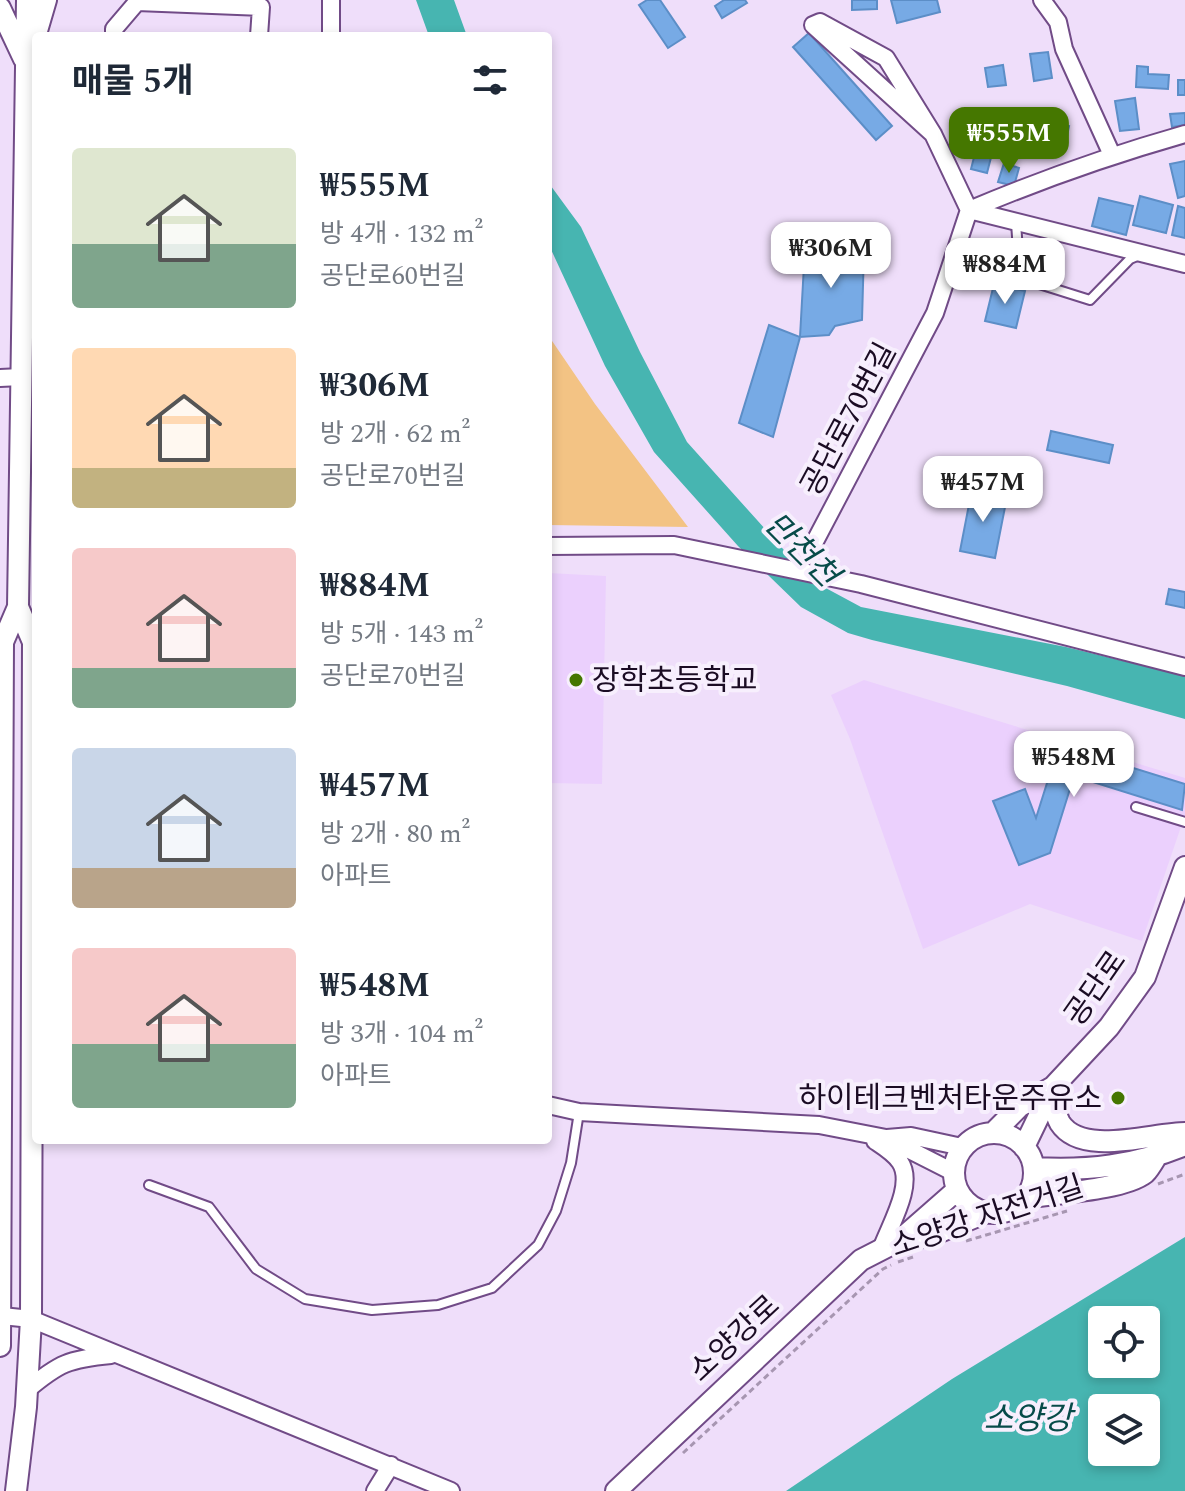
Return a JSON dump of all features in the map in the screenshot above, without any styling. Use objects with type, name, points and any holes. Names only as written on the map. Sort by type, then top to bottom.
[{"type":"street","points":[[0,1346],[3,642],[18,607],[27,552],[21,377],[27,0]]},
{"type":"street","points":[[36,32],[46,0]]},
{"type":"street","points":[[331,0],[331,32]]},
{"type":"street","points":[[1042,0],[1058,22],[1064,49],[1112,155]]},
{"type":"street","points":[[114,32],[137,2],[261,7],[259,32]]},
{"type":"street","points":[[0,8],[26,64]]},
{"type":"street","points":[[933,134],[813,25],[820,22],[886,58],[933,134],[969,210]]},
{"type":"street","points":[[26,64],[32,45]]},
{"type":"street","points":[[969,210],[1112,155],[1185,134]]},
{"type":"street","points":[[969,210],[1185,264]]},
{"type":"street","name":"공단로70번길","points":[[812,547],[935,313],[969,210]]},
{"type":"street","points":[[0,378],[21,377]]},
{"type":"street","points":[[552,546],[674,545],[861,584],[1185,667]]},
{"type":"street","points":[[18,607],[32,640]]},
{"type":"street","name":"공단로","points":[[993,1133],[1020,1106],[1053,1087],[1109,1027],[1145,977],[1185,867]]},
{"type":"street","points":[[16,1491],[31,1319],[32,980]]},
{"type":"street","points":[[1053,1087],[1059,1121],[1074,1136],[1087,1140],[1120,1141],[1185,1133]]},
{"type":"street","name":"공단로","points":[[1024,1147],[1053,1087]]},
{"type":"street","points":[[552,1106],[579,1112],[819,1125],[886,1138],[911,1136],[962,1147]]},
{"type":"street","points":[[993,1133],[1010,1136],[1024,1147],[1034,1168],[1026,1198],[1012,1210],[985,1213],[968,1205],[955,1181],[954,1163],[962,1147],[976,1137],[993,1133]]},
{"type":"street","points":[[868,1135],[898,1160],[905,1173],[891,1243]]},
{"type":"street","points":[[886,1138],[955,1181]]},
{"type":"street","points":[[1034,1168],[1086,1170],[1119,1166],[1156,1157],[1185,1145]]},
{"type":"street","points":[[1026,1198],[1107,1186],[1130,1179],[1146,1172],[1156,1157]]},
{"type":"street","name":"소양강로","points":[[616,1491],[861,1260],[891,1243],[955,1181]]},
{"type":"street","name":"소양강로","points":[[891,1243],[930,1236],[985,1213]]},
{"type":"street","points":[[2,1316],[31,1319],[451,1491]]},
{"type":"street","points":[[27,1390],[54,1368],[77,1358],[113,1355]]},
{"type":"street","points":[[375,1491],[391,1465]]},
{"type":"lane","points":[[1016,222],[1020,278],[1090,300],[1130,259],[1142,253]]},
{"type":"lane","points":[[1136,807],[1185,822]]},
{"type":"lane","points":[[149,1185],[209,1207],[256,1269],[305,1299],[372,1310],[438,1305],[492,1288],[538,1245],[556,1211],[571,1163],[579,1112]]},
{"type":"path","points":[[1151,1186],[1185,1174]]},
{"type":"path","name":"소양강 자전거길","points":[[955,1244],[1075,1209]]},
{"type":"path","name":"소양강 자전거길","points":[[676,1460],[883,1269],[913,1257]]},
{"type":"shaded area","points":[[552,341],[595,404],[688,527],[552,525]]},
{"type":"shaded area","name":"장학초등학교","points":[[552,573],[606,576],[602,784],[552,783]]},
{"type":"shaded area","points":[[864,680],[1185,778],[1185,815],[1142,941],[1030,904],[923,949],[850,739],[831,695]]},
{"type":"water","points":[[416,0],[454,0],[466,32],[428,32]]},
{"type":"water","points":[[552,187],[581,227],[687,442],[792,559],[822,586],[861,607],[1066,647],[1185,676],[1185,719],[1067,686],[848,633],[801,607],[738,546],[654,452],[605,366],[552,252]]},
{"type":"water","name":"소양강","points":[[1185,1237],[1185,1491],[786,1491],[952,1379]]},
{"type":"building","points":[[647,0],[660,0],[685,37],[668,48],[639,5]]},
{"type":"building","points":[[724,0],[745,0],[747,3],[722,18],[715,6]]},
{"type":"building","points":[[852,0],[877,0],[877,9],[852,10]]},
{"type":"building","points":[[891,0],[937,0],[940,12],[897,23]]},
{"type":"building","points":[[809,33],[892,126],[876,140],[793,47]]},
{"type":"building","points":[[1048,52],[1052,78],[1034,81],[1030,54]]},
{"type":"building","points":[[1003,65],[1006,85],[988,87],[985,68]]},
{"type":"building","points":[[1137,66],[1148,67],[1148,74],[1169,75],[1168,89],[1136,87]]},
{"type":"building","points":[[1178,80],[1185,80],[1185,95],[1178,95]]},
{"type":"building","points":[[1135,98],[1139,129],[1120,131],[1115,101]]},
{"type":"building","points":[[1185,113],[1185,125],[1172,127],[1170,114]]},
{"type":"building","points":[[1051,123],[1069,126],[1064,151],[1046,148]]},
{"type":"building","points":[[980,134],[996,138],[987,173],[971,169]]},
{"type":"building","points":[[1185,161],[1185,196],[1178,198],[1170,164]]},
{"type":"building","points":[[1004,163],[1019,168],[1014,186],[998,182]]},
{"type":"building","points":[[1140,196],[1173,205],[1166,233],[1133,225]]},
{"type":"building","points":[[1099,198],[1133,206],[1126,235],[1092,226]]},
{"type":"building","points":[[1178,206],[1185,208],[1185,238],[1172,235]]},
{"type":"building","points":[[805,247],[864,250],[862,320],[835,326],[829,335],[800,337]]},
{"type":"building","points":[[994,284],[1025,291],[1016,328],[985,321]]},
{"type":"building","points":[[769,325],[800,337],[773,437],[739,423]]},
{"type":"building","points":[[1051,431],[1113,445],[1109,463],[1047,450]]},
{"type":"building","points":[[972,489],[1007,497],[995,558],[960,551]]},
{"type":"building","points":[[1169,589],[1185,592],[1185,608],[1166,604]]},
{"type":"building","points":[[1059,745],[1185,784],[1182,810],[1074,776],[1050,853],[1019,865],[993,801],[1025,789],[1036,818]]},
{"type":"place","name":"장학초등학교","points":[[576,680]]},
{"type":"place","name":"하이테크벤처타운주유소","points":[[1118,1098]]},
{"type":"water label","name":"만천천","points":[[802,549]]}]
